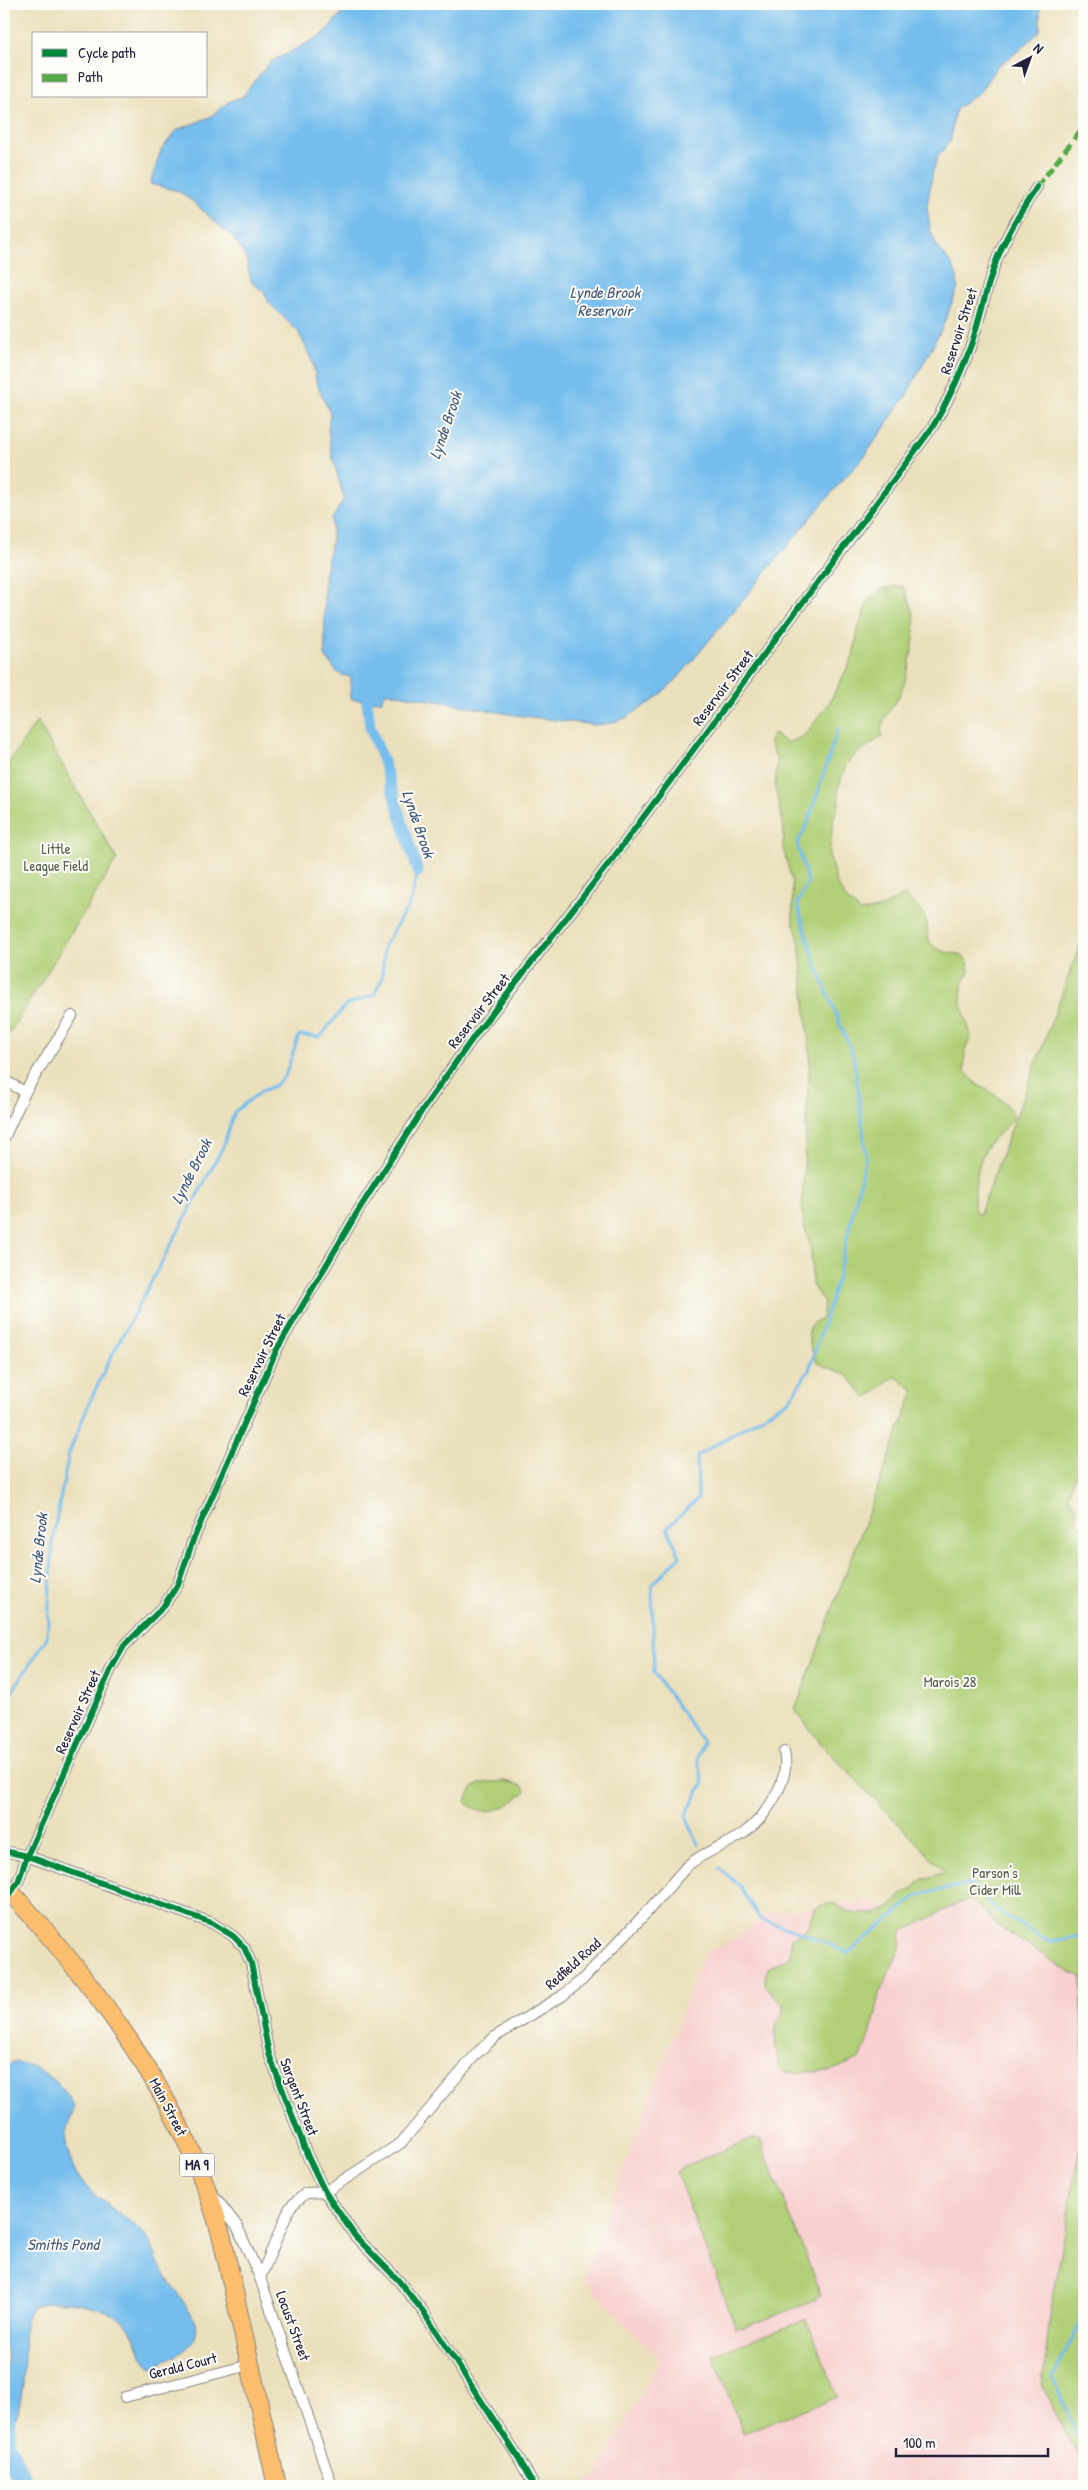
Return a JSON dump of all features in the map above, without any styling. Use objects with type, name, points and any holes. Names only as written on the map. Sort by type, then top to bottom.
[{"type":"highway","name":"Main Street","points":[[7,1889],[52,1938],[146,2067],[186,2141],[206,2186],[222,2238],[277,2486]]},
{"type":"street","name":"Reservoir Street","points":[[7,1889],[18,1882],[27,1856],[122,1650],[163,1607],[178,1584],[193,1540],[269,1365],[289,1325],[351,1221],[462,1053],[613,858],[932,428],[959,376],[972,341],[986,289],[1000,252],[1018,217],[1037,187]]},
{"type":"street","points":[[4,1138],[25,1092],[72,1016]]},
{"type":"street","points":[[4,1080],[25,1092]]},
{"type":"street","name":"Redfield Road","points":[[325,2192],[401,2143],[467,2063],[486,2044],[568,1992],[606,1956],[687,1866],[702,1854],[744,1833],[755,1823],[780,1784],[785,1765],[784,1752]]},
{"type":"street","name":"Sargent Street","points":[[4,1851],[27,1856],[212,1922],[239,1941],[251,1963],[269,2054],[312,2166],[325,2192],[355,2236],[418,2304],[534,2486]]},
{"type":"street","name":"Locust Street","points":[[206,2186],[237,2226],[260,2278],[332,2486]]},
{"type":"street","points":[[260,2278],[291,2205],[306,2193],[325,2192]]},
{"type":"street","name":"Gerald Court","points":[[125,2397],[249,2365]]},
{"type":"shaded area","points":[[962,1890],[1040,1952],[1081,1976],[1084,2124],[1051,2309],[1042,2385],[1070,2443],[1084,2460],[1084,2486],[583,2486],[596,2476],[660,2360],[583,2278],[704,1953],[732,1942],[767,1913],[867,1901],[929,1923]]},
{"type":"green space","points":[[903,586],[914,615],[915,624],[908,669],[902,690],[882,726],[882,736],[855,755],[846,765],[838,789],[839,804],[834,817],[829,855],[836,882],[847,900],[861,912],[881,908],[904,895],[923,914],[927,923],[927,933],[932,944],[945,952],[961,954],[968,962],[969,972],[962,986],[961,1002],[971,1036],[965,1051],[964,1070],[978,1085],[1003,1101],[1014,1116],[1009,1124],[988,1145],[981,1160],[977,1176],[974,1209],[979,1215],[1084,935],[1084,1456],[1068,1495],[1077,1509],[1077,1523],[1084,1528],[1084,2097],[1081,1976],[1071,1973],[998,1926],[972,1900],[957,1904],[902,1932],[900,1949],[881,1990],[874,2021],[861,2058],[830,2071],[785,2073],[779,2068],[775,2032],[783,2013],[783,2003],[767,1988],[765,1980],[768,1968],[789,1957],[792,1938],[808,1927],[815,1909],[833,1903],[852,1913],[875,1914],[890,1908],[902,1894],[913,1889],[921,1880],[945,1872],[823,1746],[795,1710],[914,1390],[896,1377],[874,1393],[865,1397],[847,1375],[817,1363],[810,1344],[809,1331],[815,1321],[822,1318],[824,1303],[812,1285],[811,1248],[804,1226],[802,1205],[810,1055],[799,940],[793,921],[792,882],[783,848],[784,831],[775,786],[777,760],[769,741],[774,734],[787,743],[804,736],[828,705],[853,657],[858,629],[868,601],[883,588]]},
{"type":"green space","name":"Little League Field","points":[[37,721],[117,859],[6,1039],[4,1038],[4,770]]},
{"type":"green space","points":[[505,1781],[523,1786],[526,1791],[505,1806],[490,1811],[474,1808],[466,1802],[468,1795],[475,1786]]},
{"type":"green space","points":[[1084,2124],[1084,2460],[1070,2443],[1042,2385],[1051,2309]]},
{"type":"green space","points":[[755,2138],[756,2141],[760,2139],[821,2295],[816,2297],[817,2300],[742,2328],[741,2326],[736,2328],[676,2172],[681,2167]]},
{"type":"green space","points":[[807,2319],[837,2397],[743,2433],[713,2355]]},
{"type":"water","name":"Lynde Brook Reservoir","points":[[356,4],[1040,4],[1040,31],[1020,50],[997,66],[980,92],[956,109],[951,140],[937,158],[927,206],[930,229],[935,243],[952,265],[957,276],[958,288],[941,330],[908,393],[864,457],[839,484],[678,678],[654,700],[627,717],[611,723],[595,725],[515,715],[392,693],[385,693],[381,701],[351,699],[351,677],[336,671],[325,656],[324,577],[332,539],[332,519],[344,499],[332,455],[328,428],[330,413],[316,382],[313,363],[299,333],[269,303],[264,292],[251,282],[246,257],[234,239],[192,201],[178,191],[150,184],[161,150],[177,130],[210,117],[230,101],[242,97],[269,63],[324,34],[335,20]]},
{"type":"water","name":"Smiths Pond","points":[[12,2062],[31,2066],[49,2076],[64,2090],[74,2107],[67,2129],[66,2144],[74,2169],[87,2188],[144,2234],[162,2270],[191,2314],[196,2326],[195,2336],[189,2346],[175,2356],[152,2367],[142,2355],[131,2330],[113,2314],[70,2302],[43,2303],[32,2307],[25,2320],[23,2384],[18,2413],[11,2431],[12,2440],[5,2443],[4,2393],[7,2360],[4,2335],[4,2071]]},
{"type":"waterway","name":"Lynde Brook","points":[[367,701],[370,727],[383,761],[418,872]]},
{"type":"waterway","points":[[698,1844],[686,1815],[703,1783],[698,1758],[703,1742],[654,1673],[652,1585],[680,1556],[667,1528],[698,1498],[697,1456],[789,1400],[809,1370],[838,1276],[866,1156],[854,1058],[816,965],[797,904],[808,882],[797,844],[809,820],[838,728]]},
{"type":"waterway","name":"Lynde Brook","points":[[4,1704],[47,1638],[53,1537],[69,1453],[109,1361],[223,1147],[234,1112],[260,1092],[274,1086],[285,1076],[299,1035],[320,1037],[346,1005],[374,995],[382,979],[384,946],[410,903],[418,872]]},
{"type":"waterway","points":[[719,1868],[739,1885],[760,1919],[813,1937],[848,1953],[918,1895],[969,1884],[1002,1914],[1049,1942],[1084,1935]]},
{"type":"waterway","points":[[1084,2315],[1053,2377],[1084,2449]]},
{"type":"waterway","points":[[7,2419],[5,2443],[25,2486]]},
{"type":"marked path","points":[[1037,187],[1084,126]]},
{"type":"cycle path","points":[[11,1893],[18,1882],[27,1856],[111,1669],[124,1646],[163,1607],[178,1584],[193,1540],[277,1349],[358,1211],[423,1109],[475,1035],[613,858],[932,428],[944,407],[968,353],[999,254],[1021,211],[1037,187]]},
{"type":"cycle path","points":[[4,1851],[27,1856],[212,1923],[233,1936],[244,1947],[251,1963],[269,2054],[308,2157],[325,2192],[355,2236],[398,2280],[422,2310],[518,2457],[534,2486]]},
{"type":"park label","name":"Marois 28","points":[[950,1682]]},
{"type":"park label","name":"Parson's Cider Mill","points":[[995,1882]]}]
